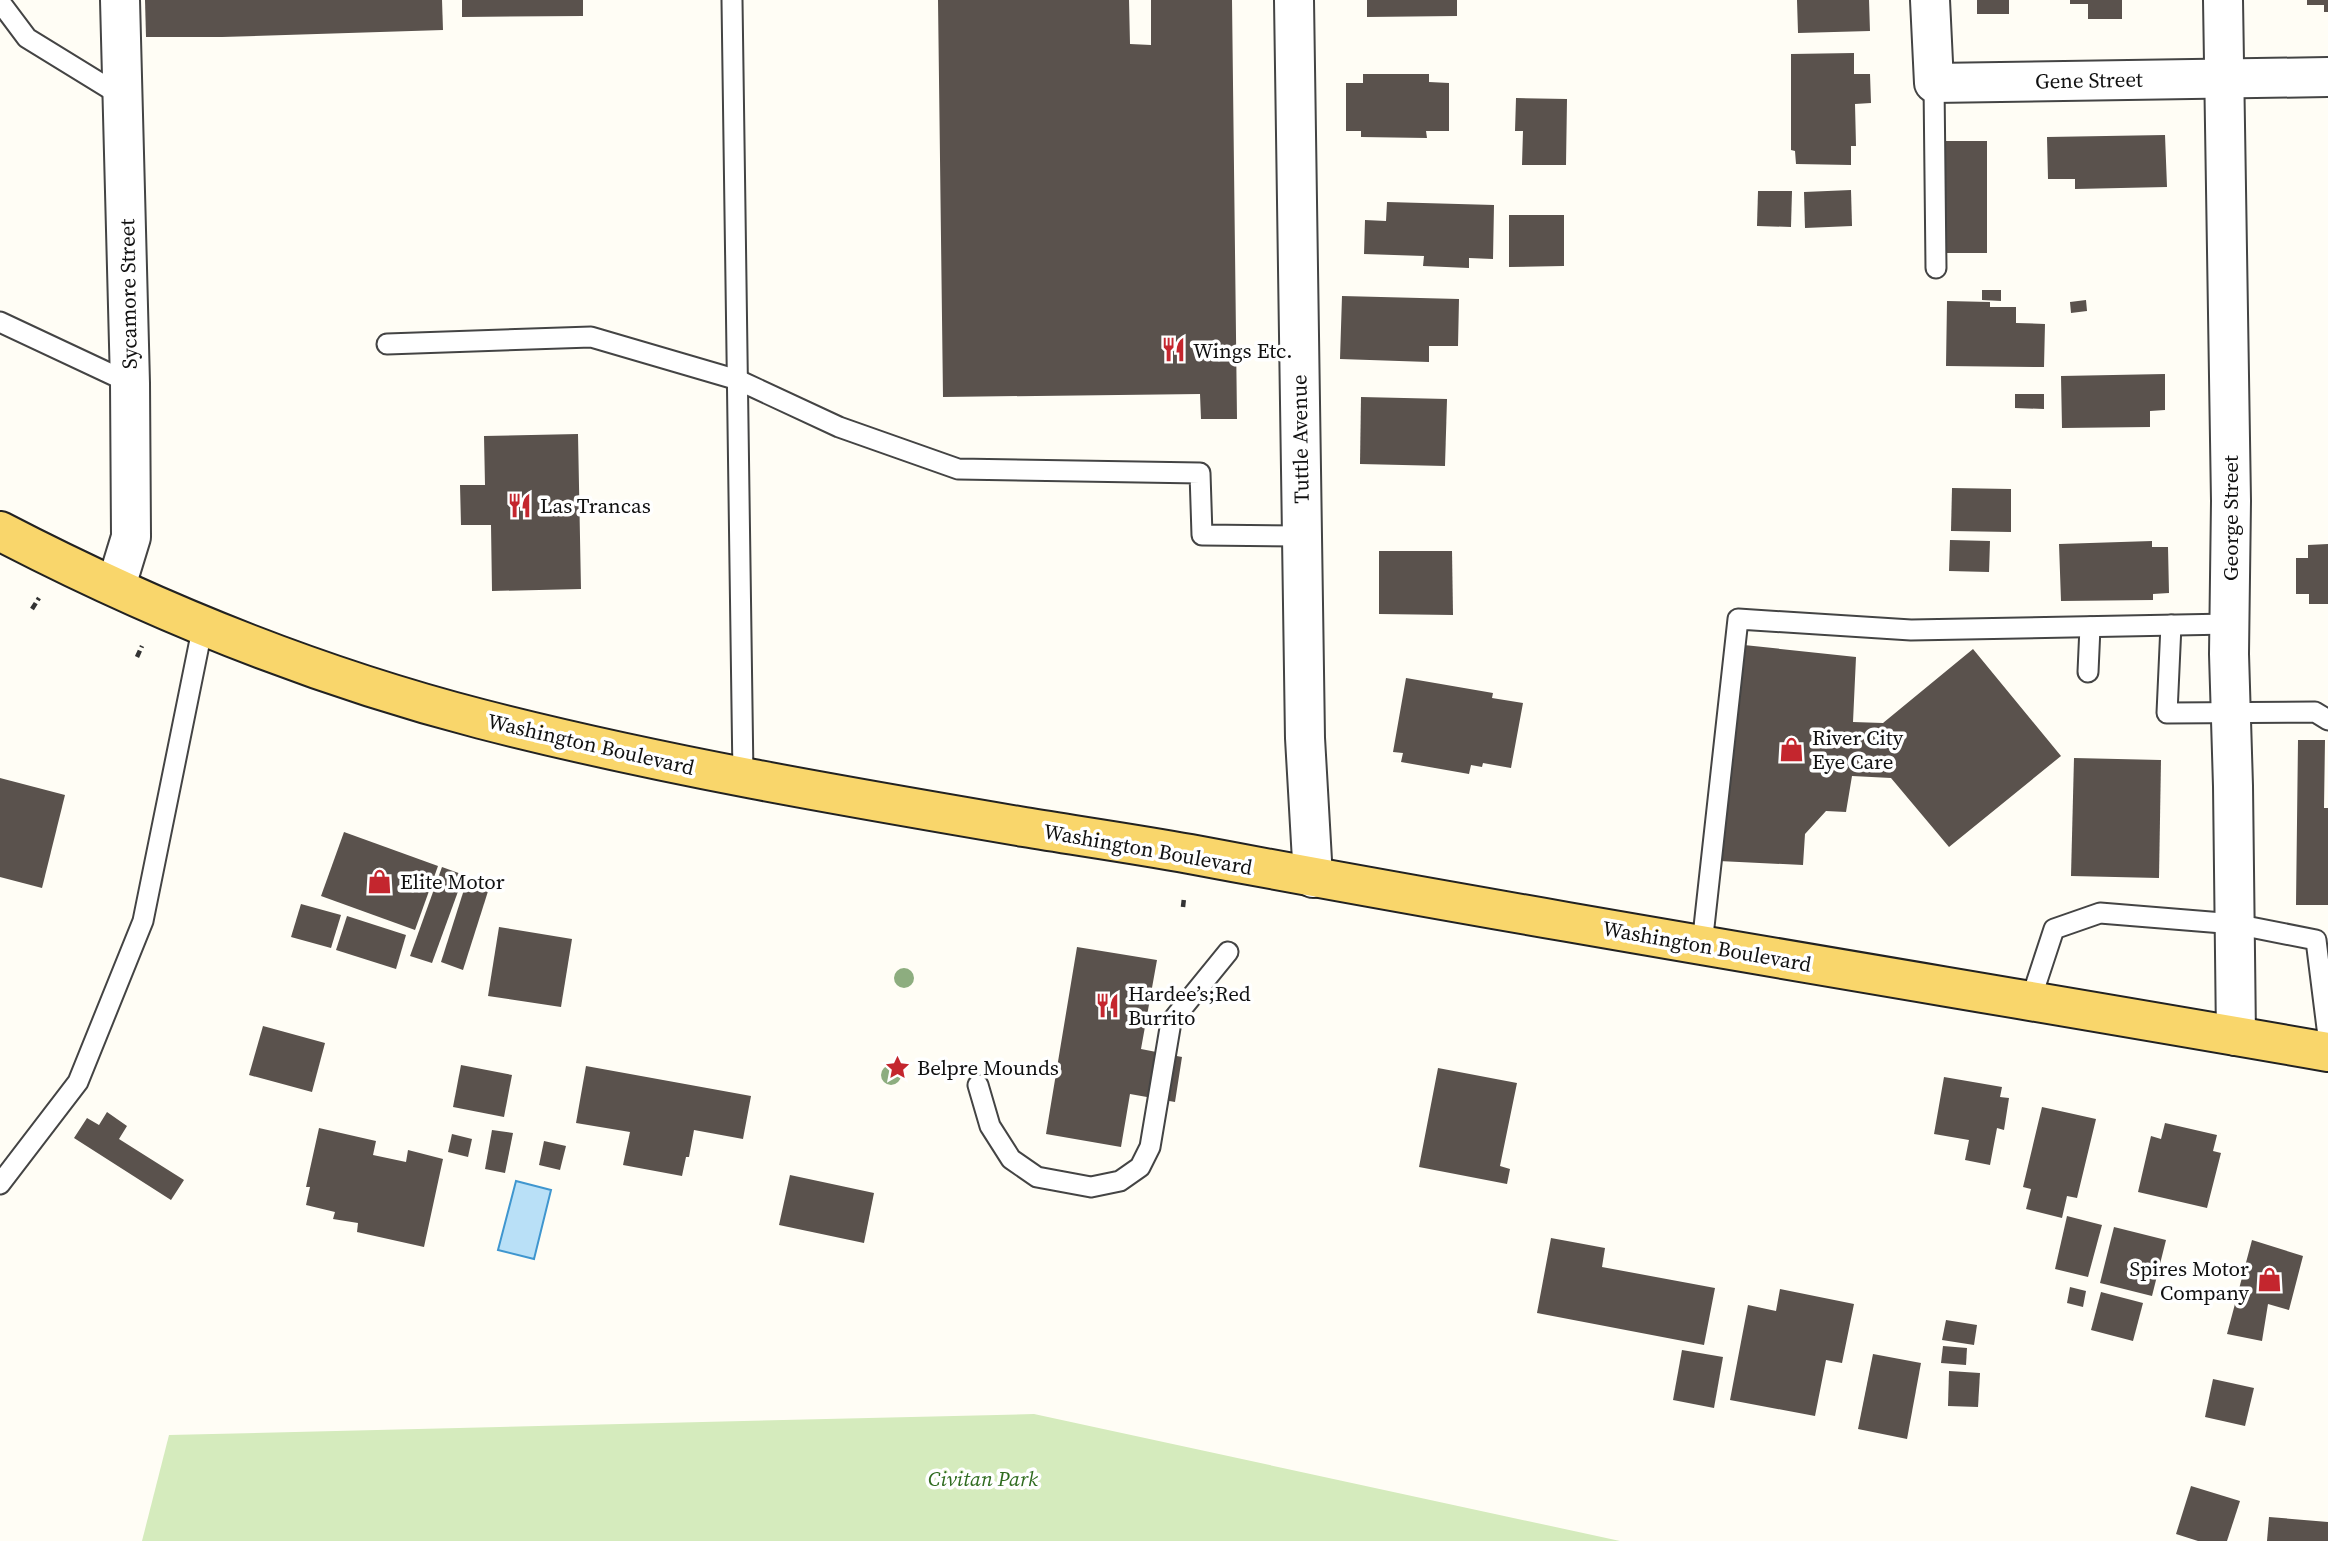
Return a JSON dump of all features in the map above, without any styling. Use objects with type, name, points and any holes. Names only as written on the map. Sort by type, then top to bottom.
[{"type":"main road","name":"Washington Boulevard","points":[[0,531],[56,560],[203,625],[327,672],[474,717],[645,758],[1313,878],[2328,1052]]},
{"type":"street","name":"Sycamore Street","points":[[116,586],[131,537],[130,383],[120,0]]},
{"type":"street","name":"Tuttle Avenue","points":[[1294,0],[1304,738],[1313,878]]},
{"type":"street","points":[[1930,0],[1934,83]]},
{"type":"street","name":"George Street","points":[[2223,0],[2236,1036]]},
{"type":"street","name":"Gene Street","points":[[1934,83],[2328,77]]},
{"type":"lane","points":[[732,0],[743,777]]},
{"type":"lane","points":[[0,2],[27,38],[123,97]]},
{"type":"lane","points":[[1934,83],[1936,268]]},
{"type":"lane","points":[[0,322],[130,383]]},
{"type":"lane","points":[[387,344],[591,337],[738,380],[839,427],[958,469],[1200,473],[1202,536],[1301,536]]},
{"type":"lane","points":[[1702,945],[1738,619],[1912,630],[2229,624]]},
{"type":"lane","points":[[0,1184],[78,1082],[143,921],[203,625]]},
{"type":"lane","points":[[2171,625],[2167,713],[2315,712],[2328,720]]},
{"type":"lane","points":[[2088,672],[2090,627]]},
{"type":"lane","points":[[2030,1002],[2054,929],[2100,913],[2235,924],[2316,940],[2328,1036]]},
{"type":"lane","points":[[978,1085],[990,1126],[1011,1159],[1037,1177],[1091,1187],[1120,1181],[1140,1167],[1150,1147],[1171,1022],[1228,952]]},
{"type":"path","points":[[32,609],[41,594]]},
{"type":"path","points":[[137,657],[143,642]]},
{"type":"path","points":[[1183,907],[1184,898]]},
{"type":"green space","name":"Civitan Park","points":[[1034,1414],[1620,1541],[142,1541],[169,1435]]},
{"type":"water","points":[[516,1181],[551,1190],[534,1259],[498,1250]]},
{"type":"building","points":[[145,0],[442,0],[443,30],[146,37]]},
{"type":"building","points":[[462,0],[583,0],[583,16],[462,17]]},
{"type":"building","points":[[938,0],[1129,0],[1130,44],[1151,45],[1151,0],[1232,0],[1237,419],[1201,419],[1200,394],[943,397]]},
{"type":"building","points":[[1367,0],[1457,0],[1457,16],[1367,17]]},
{"type":"building","points":[[1797,0],[1869,0],[1870,31],[1798,33]]},
{"type":"building","points":[[1977,0],[2009,0],[2009,14],[1977,14]]},
{"type":"building","points":[[2070,0],[2122,0],[2122,19],[2088,19],[2088,4],[2070,4]]},
{"type":"building","points":[[2307,0],[2328,0],[2328,12],[2324,12],[2324,5],[2307,5]]},
{"type":"building","points":[[1854,53],[1854,74],[1870,74],[1871,103],[1855,104],[1856,146],[1851,146],[1851,165],[1796,164],[1795,151],[1791,150],[1791,54]]},
{"type":"building","points":[[1363,74],[1429,74],[1429,82],[1449,83],[1449,131],[1426,131],[1427,138],[1361,137],[1361,131],[1346,131],[1346,83],[1363,83]]},
{"type":"building","points":[[1516,98],[1567,99],[1566,165],[1522,165],[1523,131],[1515,131]]},
{"type":"building","points":[[2165,135],[2167,187],[2075,189],[2075,179],[2048,179],[2047,137]]},
{"type":"building","points":[[1943,141],[1987,141],[1987,253],[1944,253]]},
{"type":"building","points":[[1851,190],[1852,226],[1805,228],[1804,192]]},
{"type":"building","points":[[1758,191],[1792,191],[1791,227],[1757,226]]},
{"type":"building","points":[[1387,202],[1494,205],[1493,259],[1469,258],[1469,268],[1423,266],[1424,256],[1364,254],[1365,220],[1386,221]]},
{"type":"building","points":[[1509,215],[1564,215],[1564,266],[1509,267]]},
{"type":"building","points":[[1982,290],[2001,290],[2001,301],[1982,300]]},
{"type":"building","points":[[1342,296],[1459,299],[1458,346],[1429,346],[1429,362],[1340,359]]},
{"type":"building","points":[[2086,300],[2087,311],[2071,313],[2070,302]]},
{"type":"building","points":[[1947,301],[1990,302],[1990,307],[2016,307],[2016,323],[2045,324],[2044,367],[1946,366]]},
{"type":"building","points":[[2165,374],[2165,410],[2150,411],[2150,427],[2062,428],[2061,376]]},
{"type":"building","points":[[2015,394],[2044,394],[2044,409],[2015,408]]},
{"type":"building","points":[[1361,397],[1447,399],[1445,466],[1360,464]]},
{"type":"building","name":"Las Trancas","points":[[578,434],[581,589],[492,591],[491,525],[461,525],[460,485],[485,485],[484,436]]},
{"type":"building","points":[[1952,488],[2011,489],[2011,532],[1951,531]]},
{"type":"building","points":[[1950,540],[1990,541],[1989,572],[1949,571]]},
{"type":"building","points":[[2152,541],[2152,547],[2168,547],[2169,593],[2153,594],[2153,600],[2061,601],[2059,544]]},
{"type":"building","points":[[2328,544],[2328,604],[2309,604],[2309,594],[2296,594],[2296,558],[2308,558],[2308,545]]},
{"type":"building","points":[[1379,551],[1452,551],[1453,615],[1379,614]]},
{"type":"building","points":[[1744,645],[1856,657],[1853,722],[1883,723],[1973,649],[2061,756],[1949,847],[1891,778],[1852,776],[1846,812],[1826,811],[1805,834],[1803,865],[1719,861]]},
{"type":"building","points":[[1406,678],[1493,693],[1492,698],[1523,703],[1511,768],[1483,763],[1482,767],[1471,765],[1469,774],[1401,762],[1403,753],[1393,752]]},
{"type":"building","points":[[2298,740],[2325,740],[2324,808],[2328,808],[2328,905],[2296,905]]},
{"type":"building","points":[[2074,758],[2161,760],[2159,878],[2071,876]]},
{"type":"building","points":[[0,778],[65,795],[42,888],[0,877]]},
{"type":"building","name":"Elite Motor","points":[[344,832],[438,866],[415,930],[321,896]]},
{"type":"building","points":[[442,867],[464,875],[432,963],[410,956]]},
{"type":"building","points":[[468,877],[490,885],[463,970],[441,962]]},
{"type":"building","points":[[301,904],[341,915],[331,948],[291,937]]},
{"type":"building","points":[[347,916],[406,935],[396,969],[336,950]]},
{"type":"building","points":[[499,927],[572,939],[561,1007],[488,996]]},
{"type":"building","name":"Hardee’s;Red Burrito","points":[[1077,947],[1157,960],[1141,1049],[1182,1057],[1175,1102],[1130,1094],[1121,1147],[1046,1134]]},
{"type":"building","points":[[263,1026],[325,1043],[312,1092],[249,1075]]},
{"type":"building","points":[[461,1065],[512,1075],[504,1117],[453,1107]]},
{"type":"building","points":[[586,1066],[751,1096],[743,1139],[694,1130],[682,1176],[623,1165],[630,1132],[576,1123]]},
{"type":"building","points":[[1438,1068],[1517,1083],[1500,1166],[1510,1169],[1507,1184],[1419,1167]]},
{"type":"building","points":[[1944,1077],[2002,1087],[2000,1097],[2009,1098],[2004,1130],[1997,1128],[1990,1165],[1965,1160],[1969,1140],[1934,1134]]},
{"type":"building","points":[[2042,1107],[2096,1119],[2077,1198],[2067,1196],[2062,1218],[2026,1209],[2031,1189],[2023,1187]]},
{"type":"building","points":[[107,1112],[127,1126],[119,1139],[184,1180],[171,1200],[74,1138],[87,1118],[99,1125]]},
{"type":"building","points":[[2165,1123],[2217,1135],[2213,1151],[2221,1153],[2207,1208],[2138,1192],[2151,1136],[2161,1139]]},
{"type":"building","points":[[319,1128],[376,1141],[373,1155],[406,1162],[408,1150],[443,1159],[424,1247],[357,1232],[358,1223],[333,1219],[335,1212],[306,1205],[310,1187],[306,1187]]},
{"type":"building","points":[[492,1130],[513,1133],[505,1173],[485,1169]]},
{"type":"building","points":[[452,1134],[472,1139],[468,1157],[448,1152]]},
{"type":"building","points":[[544,1141],[566,1146],[560,1170],[539,1165]]},
{"type":"building","points":[[790,1175],[874,1193],[864,1243],[779,1225]]},
{"type":"building","points":[[2067,1216],[2102,1225],[2088,1277],[2055,1269]]},
{"type":"building","points":[[2114,1227],[2166,1240],[2152,1296],[2100,1283]]},
{"type":"building","points":[[1551,1238],[1605,1248],[1602,1267],[1715,1288],[1704,1345],[1537,1313]]},
{"type":"building","name":"Spires Motor Company","points":[[2252,1240],[2303,1256],[2289,1310],[2268,1304],[2262,1341],[2227,1334]]},
{"type":"building","points":[[2070,1287],[2086,1291],[2083,1307],[2067,1303]]},
{"type":"building","points":[[1780,1289],[1854,1304],[1842,1363],[1826,1360],[1815,1416],[1730,1400],[1748,1305],[1776,1311]]},
{"type":"building","points":[[2101,1292],[2143,1303],[2133,1341],[2091,1330]]},
{"type":"building","points":[[1946,1320],[1977,1325],[1974,1345],[1942,1340]]},
{"type":"building","points":[[1943,1346],[1967,1348],[1966,1365],[1941,1363]]},
{"type":"building","points":[[1682,1350],[1723,1357],[1714,1408],[1673,1400]]},
{"type":"building","points":[[1873,1354],[1921,1363],[1907,1439],[1858,1429]]},
{"type":"building","points":[[1949,1371],[1980,1373],[1978,1407],[1948,1406]]},
{"type":"building","points":[[2213,1379],[2254,1388],[2245,1426],[2205,1417]]},
{"type":"building","points":[[2191,1486],[2240,1501],[2227,1541],[2198,1541],[2176,1534]]},
{"type":"building","points":[[2269,1517],[2328,1522],[2328,1541],[2267,1541]]},
{"type":"place","name":"Wings Etc.","points":[[1173,350]]},
{"type":"place","name":"Las Trancas","points":[[520,505]]},
{"type":"place","name":"River City Eye Care","points":[[1792,749]]},
{"type":"place","name":"Elite Motor","points":[[380,881]]},
{"type":"place","name":"Hardee’s;Red Burrito","points":[[1108,1005]]},
{"type":"place","name":"Belpre Mounds","points":[[897,1067]]},
{"type":"place","name":"Spires Motor Company","points":[[2269,1280]]}]
